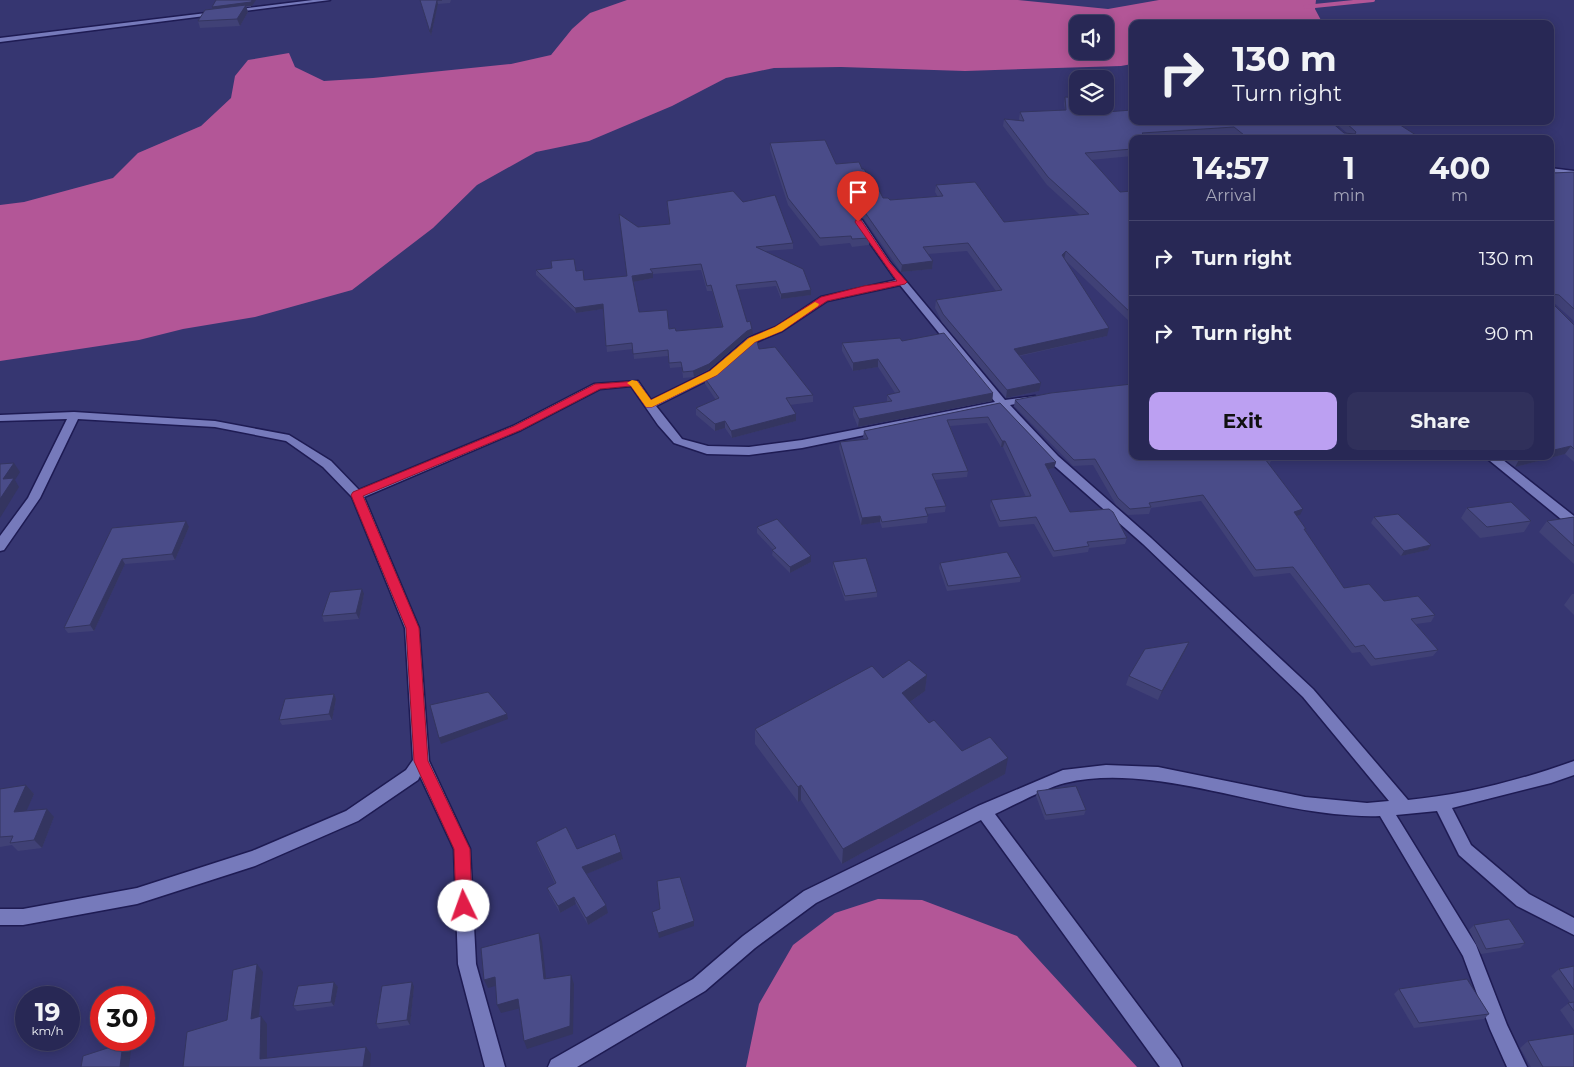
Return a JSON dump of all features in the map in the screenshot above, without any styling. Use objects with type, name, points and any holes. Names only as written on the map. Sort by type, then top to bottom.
[{"type":"street","points":[[0,40],[327,0]]},
{"type":"street","points":[[1554,170],[1574,173]]},
{"type":"street","points":[[858,222],[887,264],[1002,403],[1054,459],[1147,541],[1308,693],[1404,807]]},
{"type":"street","points":[[649,405],[714,373],[752,340],[778,329],[824,299],[902,282]]},
{"type":"street","points":[[357,495],[517,428],[598,386],[634,383],[662,423],[678,441],[707,450],[749,451],[802,444],[1040,396]]},
{"type":"street","points":[[0,547],[45,478],[74,416]]},
{"type":"street","points":[[0,418],[74,416],[215,424],[289,438],[328,464],[357,495],[412,628],[421,761],[462,849],[467,964],[495,1067]]},
{"type":"street","points":[[1495,460],[1565,516],[1574,521]]},
{"type":"street","points":[[0,917],[23,916],[137,896],[255,858],[352,816],[412,775],[421,761]]},
{"type":"street","points":[[558,1067],[699,985],[749,942],[810,897],[984,811],[1063,777],[1106,772],[1158,774],[1305,804],[1367,810],[1441,804],[1551,776],[1574,768]]},
{"type":"street","points":[[1441,804],[1465,850],[1523,900],[1574,926]]},
{"type":"street","points":[[1384,809],[1470,951],[1499,1030],[1517,1067]]},
{"type":"street","points":[[984,811],[1172,1067]]},
{"type":"shaded area","points":[[627,0],[1018,0],[1108,9],[1159,0],[1316,0],[1315,9],[1321,20],[1129,20],[1129,65],[1121,66],[965,71],[841,67],[774,68],[726,78],[672,106],[589,141],[536,152],[477,185],[433,228],[352,290],[255,317],[183,329],[139,340],[0,361],[0,205],[24,202],[113,178],[138,153],[201,126],[231,98],[235,76],[248,60],[289,53],[295,67],[324,81],[511,64],[551,55],[572,29],[590,13]]},
{"type":"shaded area","points":[[878,899],[922,900],[1017,936],[1137,1067],[746,1067],[759,1004],[793,945],[835,913]]},
{"type":"building","points":[[216,0],[252,0],[251,2],[212,7]]},
{"type":"building","points":[[420,0],[437,0],[430,32]]},
{"type":"building","points":[[246,5],[237,19],[198,21],[205,10]]},
{"type":"building","points":[[1065,97],[1069,97],[1069,115],[1114,115],[1114,111],[1129,110],[1129,125],[1335,125],[1344,133],[1355,134],[1356,132],[1348,125],[1400,125],[1416,135],[1244,135],[1234,127],[1129,135],[1129,149],[1085,153],[1120,192],[1129,191],[1129,311],[1066,251],[1062,255],[1109,328],[1014,349],[1041,383],[1007,390],[943,314],[936,300],[1002,290],[968,243],[923,247],[933,261],[902,265],[864,211],[860,210],[854,213],[854,216],[870,238],[852,239],[851,236],[820,238],[788,198],[770,143],[825,140],[836,164],[859,162],[862,169],[873,178],[883,198],[890,200],[943,196],[936,185],[975,182],[1004,222],[1089,214],[1048,177],[1004,119],[1024,121],[1020,112],[1066,110]]},
{"type":"building","points":[[1574,172],[1574,309],[1559,295],[1554,294],[1554,173]]},
{"type":"building","points":[[733,191],[743,202],[775,195],[793,243],[756,247],[803,269],[811,290],[781,294],[776,281],[736,285],[747,322],[750,321],[752,329],[747,331],[709,364],[693,371],[683,372],[681,362],[669,363],[668,350],[633,354],[632,343],[606,346],[603,304],[575,308],[536,270],[552,268],[551,261],[574,259],[576,271],[583,270],[584,280],[627,276],[619,214],[638,227],[670,224],[667,201]],"holes":[[[701,264],[707,286],[711,285],[723,327],[676,331],[675,328],[669,329],[667,310],[639,312],[632,276],[653,273],[650,269]]]},
{"type":"building","points":[[1554,305],[1574,325],[1574,449],[1571,446],[1554,450]]},
{"type":"building","points":[[944,333],[993,393],[859,419],[853,407],[892,401],[887,395],[900,392],[878,359],[853,363],[842,343],[900,338],[902,341]]},
{"type":"building","points":[[756,338],[759,349],[775,347],[813,395],[786,398],[796,414],[731,431],[725,421],[715,424],[696,408],[719,398],[704,377],[719,370]]},
{"type":"building","points":[[1129,384],[1129,460],[1266,460],[1303,509],[1294,512],[1344,588],[1369,584],[1384,601],[1418,596],[1435,615],[1411,619],[1438,650],[1375,659],[1364,645],[1355,647],[1293,567],[1256,570],[1203,495],[1149,503],[1151,507],[1130,509],[1118,498],[1095,459],[1074,460],[1015,400],[1051,393]]},
{"type":"building","points":[[1000,403],[1056,462],[1045,464],[1070,512],[1109,509],[1113,512],[1127,538],[1087,542],[1089,546],[1054,551],[1036,517],[1000,521],[991,500],[1031,496],[1005,441],[1002,441],[988,417],[947,420],[968,471],[932,474],[946,506],[925,508],[928,516],[882,522],[880,516],[862,518],[840,442],[868,439],[864,431]]},
{"type":"building","points":[[14,463],[3,479],[14,478],[0,499],[0,464]]},
{"type":"building","points":[[1511,502],[1531,521],[1487,527],[1467,508]]},
{"type":"building","points":[[1398,514],[1431,545],[1404,551],[1374,517]]},
{"type":"building","points":[[1574,517],[1574,546],[1547,521]]},
{"type":"building","points":[[777,519],[811,556],[790,567],[772,550],[776,548],[757,527]]},
{"type":"building","points":[[186,521],[172,554],[122,559],[90,625],[64,628],[112,528]]},
{"type":"building","points":[[1007,552],[1021,577],[948,586],[940,563]]},
{"type":"building","points":[[866,558],[877,592],[845,596],[833,562]]},
{"type":"building","points":[[362,589],[356,613],[322,616],[330,592]]},
{"type":"building","points":[[1189,642],[1162,691],[1129,676],[1145,649]]},
{"type":"building","points":[[909,660],[927,675],[902,693],[929,723],[934,720],[962,751],[990,737],[1008,758],[843,849],[801,785],[798,787],[755,729],[872,666],[883,678]]},
{"type":"building","points":[[488,692],[507,714],[439,738],[430,705]]},
{"type":"building","points":[[334,694],[329,714],[279,720],[285,699]]},
{"type":"building","points":[[26,785],[14,812],[47,809],[34,840],[10,843],[13,836],[0,837],[0,789]]},
{"type":"building","points":[[1076,786],[1086,810],[1046,815],[1037,791]]},
{"type":"building","points":[[566,827],[577,849],[615,834],[621,852],[582,867],[606,905],[586,918],[574,897],[558,906],[547,888],[556,883],[536,842]]},
{"type":"building","points":[[680,877],[694,921],[658,933],[652,912],[660,909],[657,881]]},
{"type":"building","points":[[1509,919],[1525,943],[1486,949],[1474,925]]},
{"type":"building","points":[[539,933],[544,979],[571,975],[570,1026],[524,1041],[518,999],[497,1005],[495,977],[484,980],[481,948]]},
{"type":"building","points":[[257,964],[251,1019],[261,1016],[260,1059],[366,1047],[363,1067],[183,1067],[187,1032],[227,1020],[233,970]]},
{"type":"building","points":[[1574,966],[1574,990],[1559,969]]},
{"type":"building","points":[[1467,979],[1489,1014],[1419,1023],[1399,989]]},
{"type":"building","points":[[334,982],[331,1002],[293,1006],[298,986]]},
{"type":"building","points":[[412,982],[407,1020],[376,1024],[382,986]]},
{"type":"building","points":[[1574,1002],[1574,1011],[1568,1003]]},
{"type":"building","points":[[1574,1034],[1574,1067],[1543,1067],[1528,1041]]},
{"type":"building","points":[[98,1051],[122,1051],[120,1067],[81,1067],[83,1056]]},
{"type":"waterway","points":[[1305,7],[1373,0]]},
{"type":"slow traffic","points":[[632,383],[634,383],[649,405],[714,373],[752,340],[778,329],[815,304]]},
{"type":"route","points":[[464,906],[462,849],[421,761],[412,628],[357,495],[517,428],[598,386],[634,383],[649,405],[714,373],[752,340],[778,329],[824,299],[902,282],[858,222]]}]
